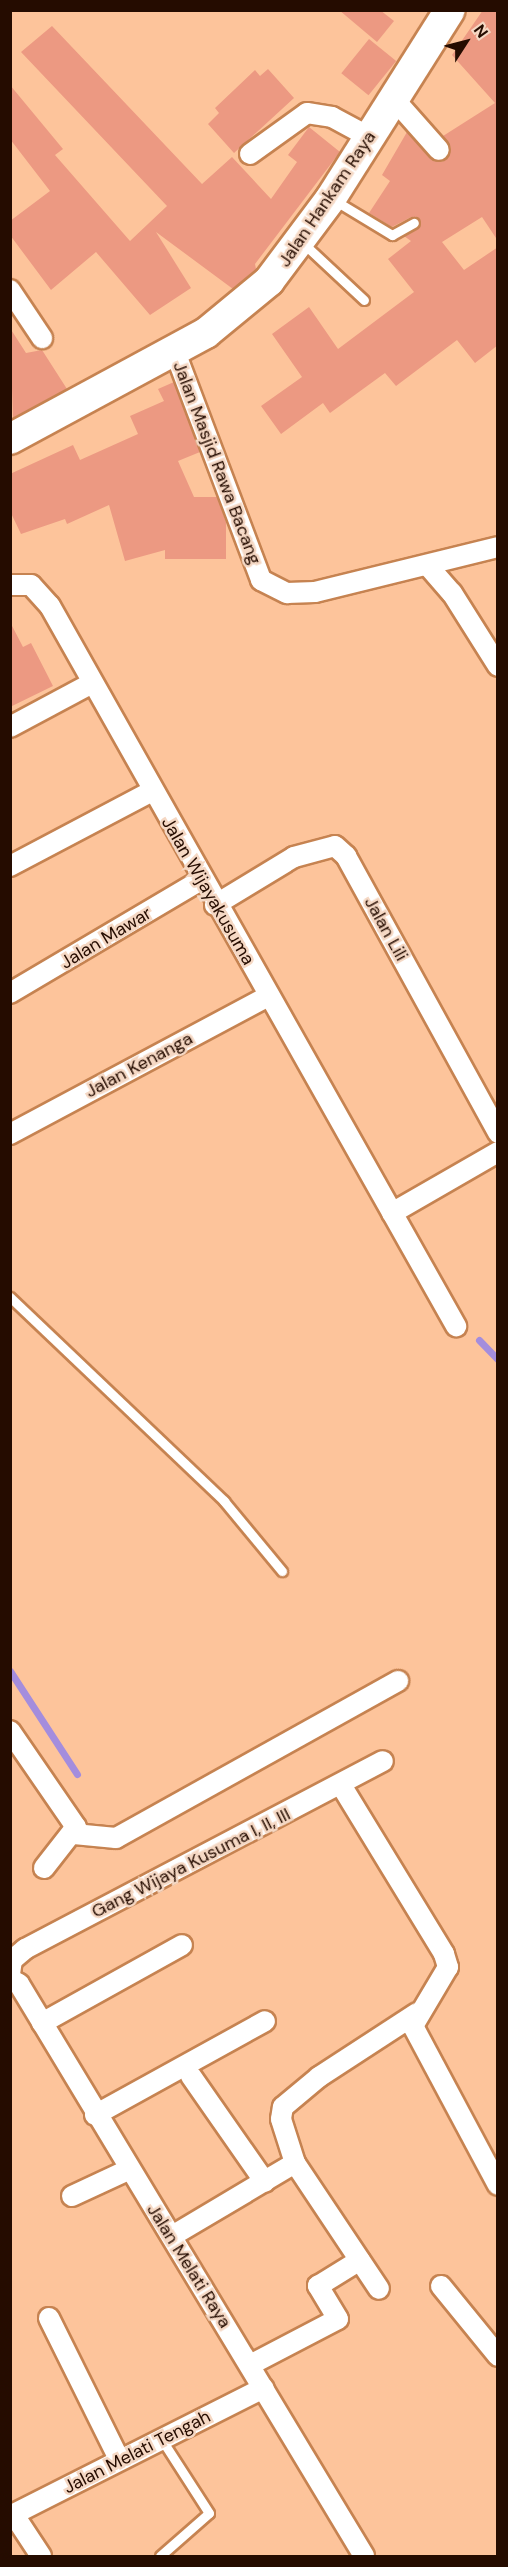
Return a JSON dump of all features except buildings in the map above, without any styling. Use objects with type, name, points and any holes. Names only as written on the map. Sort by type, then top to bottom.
[{"type":"main road","name":"Jalan Hankam Raya","points":[[10,440],[175,352],[243,307],[302,242],[347,209],[371,138],[393,98],[450,10]]},
{"type":"street","points":[[393,98],[440,150]]},
{"type":"street","points":[[250,154],[307,113],[332,117],[371,138]]},
{"type":"street","points":[[10,290],[42,338]]},
{"type":"street","name":"Jalan Masjid Rawa Bacang","points":[[175,352],[261,580],[287,594],[315,592],[429,567],[498,547]]},
{"type":"street","points":[[429,567],[452,593],[498,666]]},
{"type":"street","name":"Jalan Wijayakusuma","points":[[14,584],[40,591],[215,905],[456,1326]]},
{"type":"street","points":[[10,727],[92,683]]},
{"type":"street","points":[[10,866],[152,791]]},
{"type":"street","name":"Jalan Lili","points":[[215,905],[294,857],[335,846],[346,856],[498,1133]]},
{"type":"street","name":"Jalan Mawar","points":[[10,993],[201,880]]},
{"type":"street","name":"Jalan Kenanga","points":[[10,1134],[268,996]]},
{"type":"street","points":[[392,1213],[498,1152]]},
{"type":"street","points":[[74,1834],[116,1838],[398,1681]]},
{"type":"street","points":[[10,1731],[74,1822],[74,1834],[44,1868]]},
{"type":"street","name":"Gang Wijaya Kusuma I, II, III","points":[[10,1974],[12,1960],[25,1949],[383,1761]]},
{"type":"street","points":[[341,1785],[444,1954],[448,1967],[417,2013],[319,2077],[283,2107],[281,2119],[295,2163],[379,2289]]},
{"type":"street","points":[[42,2023],[182,1945]]},
{"type":"street","name":"Jalan Melati Raya","points":[[10,1979],[42,2023],[128,2170],[172,2236],[364,2556]]},
{"type":"street","points":[[417,2013],[417,2038],[498,2185]]},
{"type":"street","points":[[95,2115],[265,2021]]},
{"type":"street","points":[[191,2076],[265,2182]]},
{"type":"street","points":[[172,2236],[295,2163]]},
{"type":"street","points":[[72,2196],[128,2170]]},
{"type":"street","points":[[250,2365],[338,2319],[318,2286],[360,2260]]},
{"type":"street","points":[[441,2286],[498,2356]]},
{"type":"street","points":[[49,2318],[118,2459]]},
{"type":"street","name":"Jalan Melati Tengah","points":[[12,2515],[118,2459],[162,2440],[263,2388]]},
{"type":"street","points":[[12,2515],[41,2556]]},
{"type":"lane","points":[[347,209],[392,235],[414,223]]},
{"type":"lane","points":[[302,242],[364,300]]},
{"type":"lane","points":[[10,1297],[224,1501],[282,1572]]},
{"type":"lane","points":[[160,2556],[209,2513],[162,2440]]},
{"type":"waterway","points":[[479,1340],[498,1360]]},
{"type":"waterway","points":[[10,1671],[77,1774]]}]
